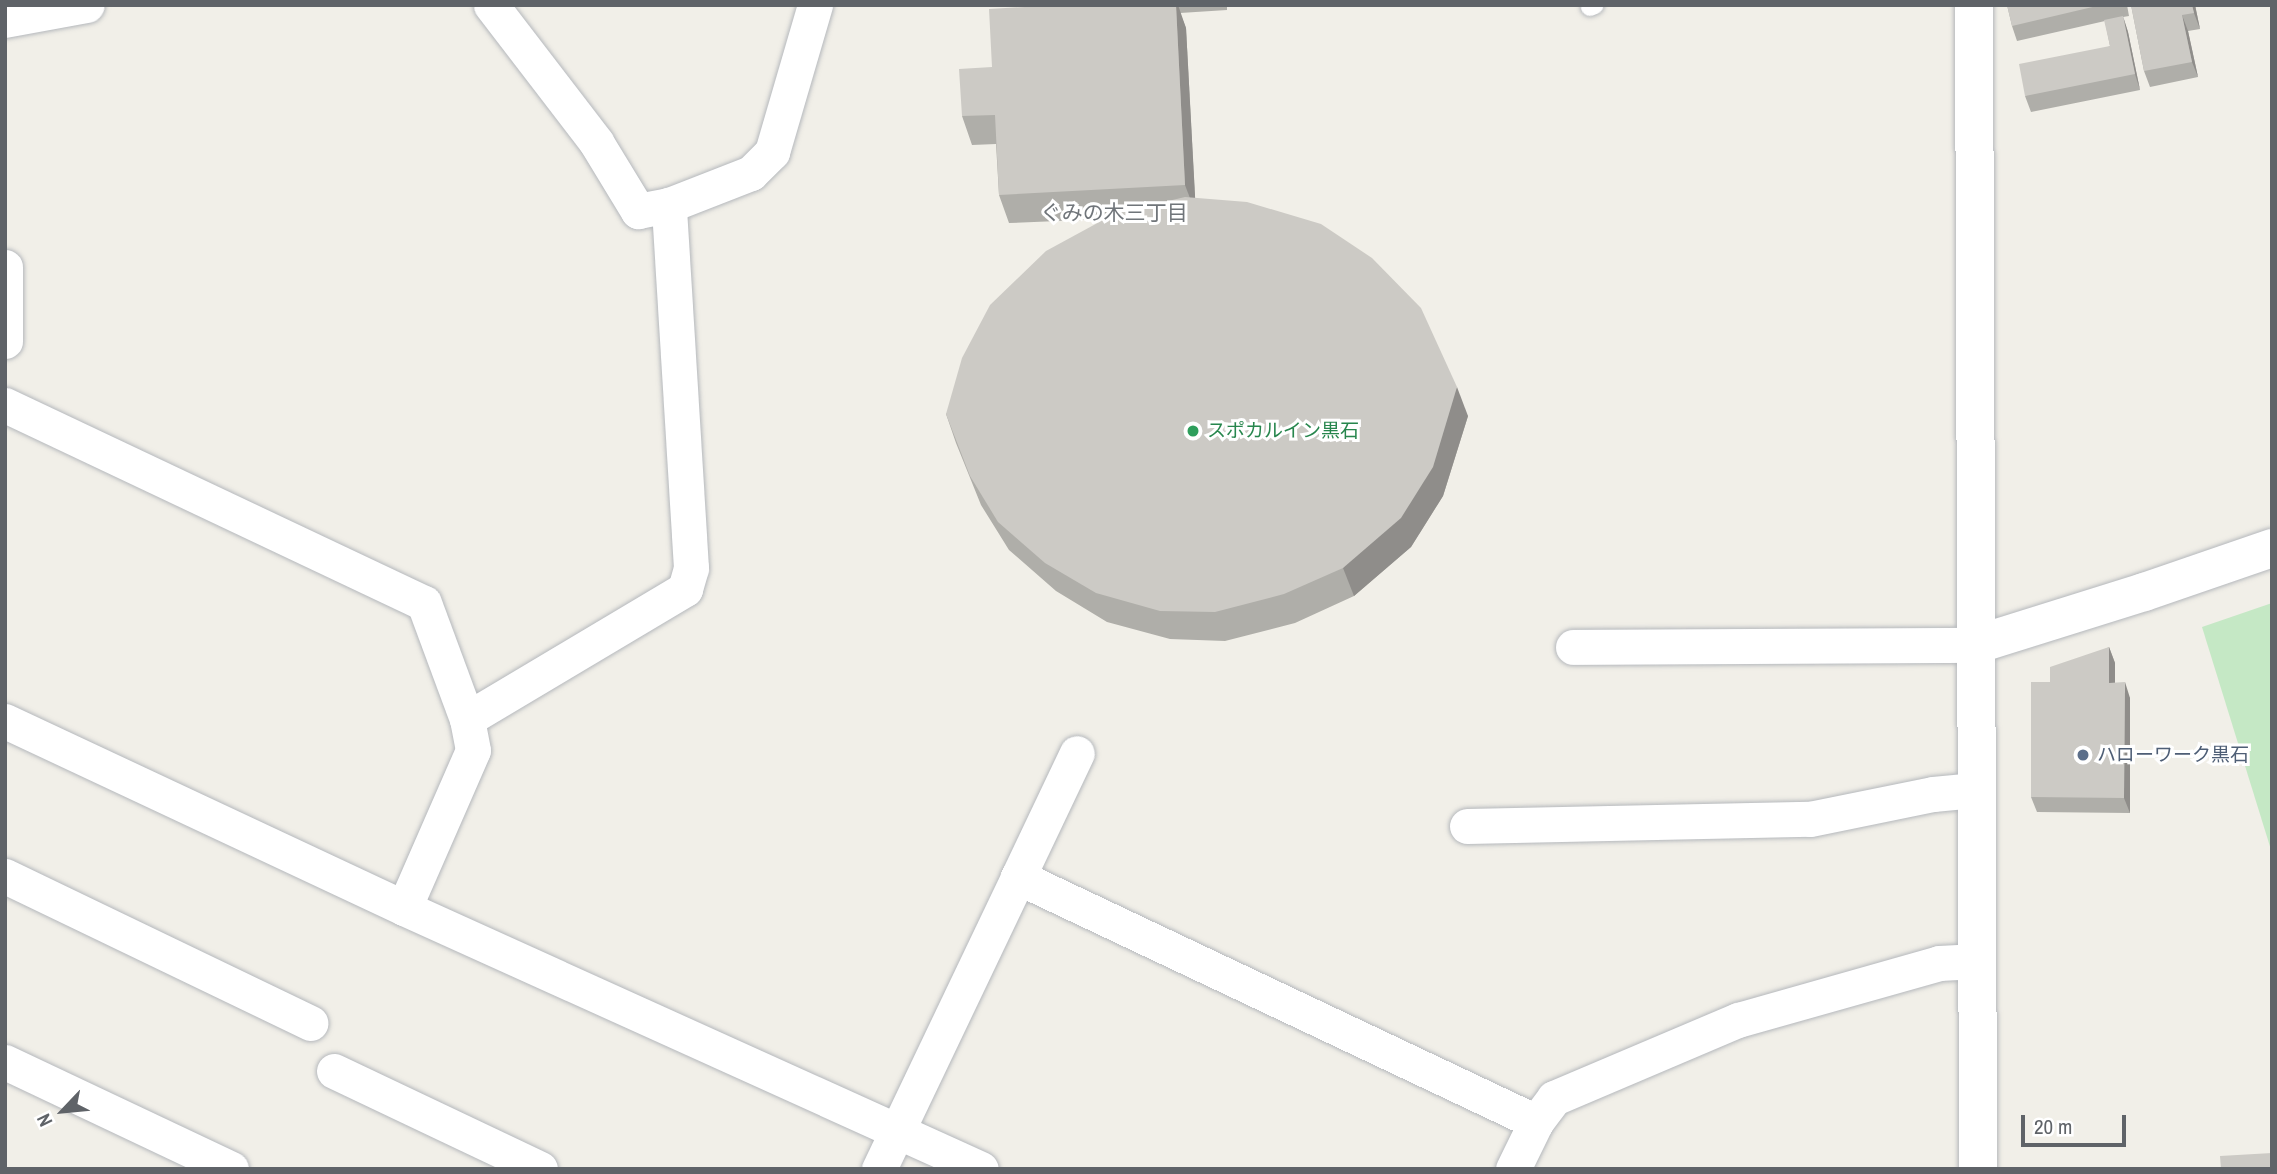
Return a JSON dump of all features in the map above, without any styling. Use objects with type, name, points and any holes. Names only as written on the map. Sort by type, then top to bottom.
[{"type":"street","points":[[5,20],[87,5]]},
{"type":"street","points":[[491,5],[596,142],[638,211],[669,205],[751,173],[772,152],[815,5]]},
{"type":"street","points":[[1974,5],[1978,1169]]},
{"type":"street","points":[[467,719],[685,589],[691,569],[669,205]]},
{"type":"street","points":[[5,267],[5,341]]},
{"type":"street","points":[[5,405],[425,603],[467,719],[473,750],[404,908]]},
{"type":"street","points":[[1573,648],[1975,645],[2144,593],[2272,548]]},
{"type":"street","points":[[5,721],[404,908],[981,1169]]},
{"type":"street","points":[[879,1169],[1077,753]]},
{"type":"street","points":[[1467,826],[1810,820],[1889,802],[1976,790]]},
{"type":"street","points":[[5,876],[311,1023]]},
{"type":"street","points":[[1018,877],[1536,1122]]},
{"type":"street","points":[[1513,1169],[1536,1122],[1554,1098],[1738,1020],[1939,963],[1977,961]]},
{"type":"street","points":[[5,1062],[231,1169]]},
{"type":"street","points":[[334,1071],[540,1169]]},
{"type":"green space","points":[[2272,603],[2272,853],[2202,627]]},
{"type":"building","points":[[1059,5],[1176,5],[1185,185],[999,195],[995,115],[962,116],[959,69],[992,67],[989,9]]},
{"type":"building","points":[[2007,5],[2101,5],[2012,26]]},
{"type":"building","points":[[2131,5],[2192,5],[2194,13],[2182,15],[2192,62],[2144,71]]},
{"type":"building","points":[[2123,16],[2135,74],[2025,96],[2019,64],[2110,46],[2104,20]]},
{"type":"building","points":[[1185,197],[1247,202],[1321,224],[1372,258],[1421,308],[1457,387],[1433,467],[1401,518],[1343,568],[1284,594],[1215,612],[1160,611],[1096,593],[1045,563],[998,522],[970,476],[946,414],[962,358],[990,305],[1046,251],[1114,214]]},
{"type":"building","name":"ハローワーク黒石","points":[[2109,647],[2109,683],[2125,682],[2124,798],[2031,797],[2031,682],[2050,682],[2050,667]]},
{"type":"building","points":[[2272,1153],[2272,1169],[2221,1169],[2220,1156]]},
{"type":"place","name":"スポカルイン黒石","points":[[1193,431]]},
{"type":"place","name":"ハローワーク黒石","points":[[2083,755]]},
{"type":"district","name":"ぐみの木三丁目","points":[[1114,213]]}]
